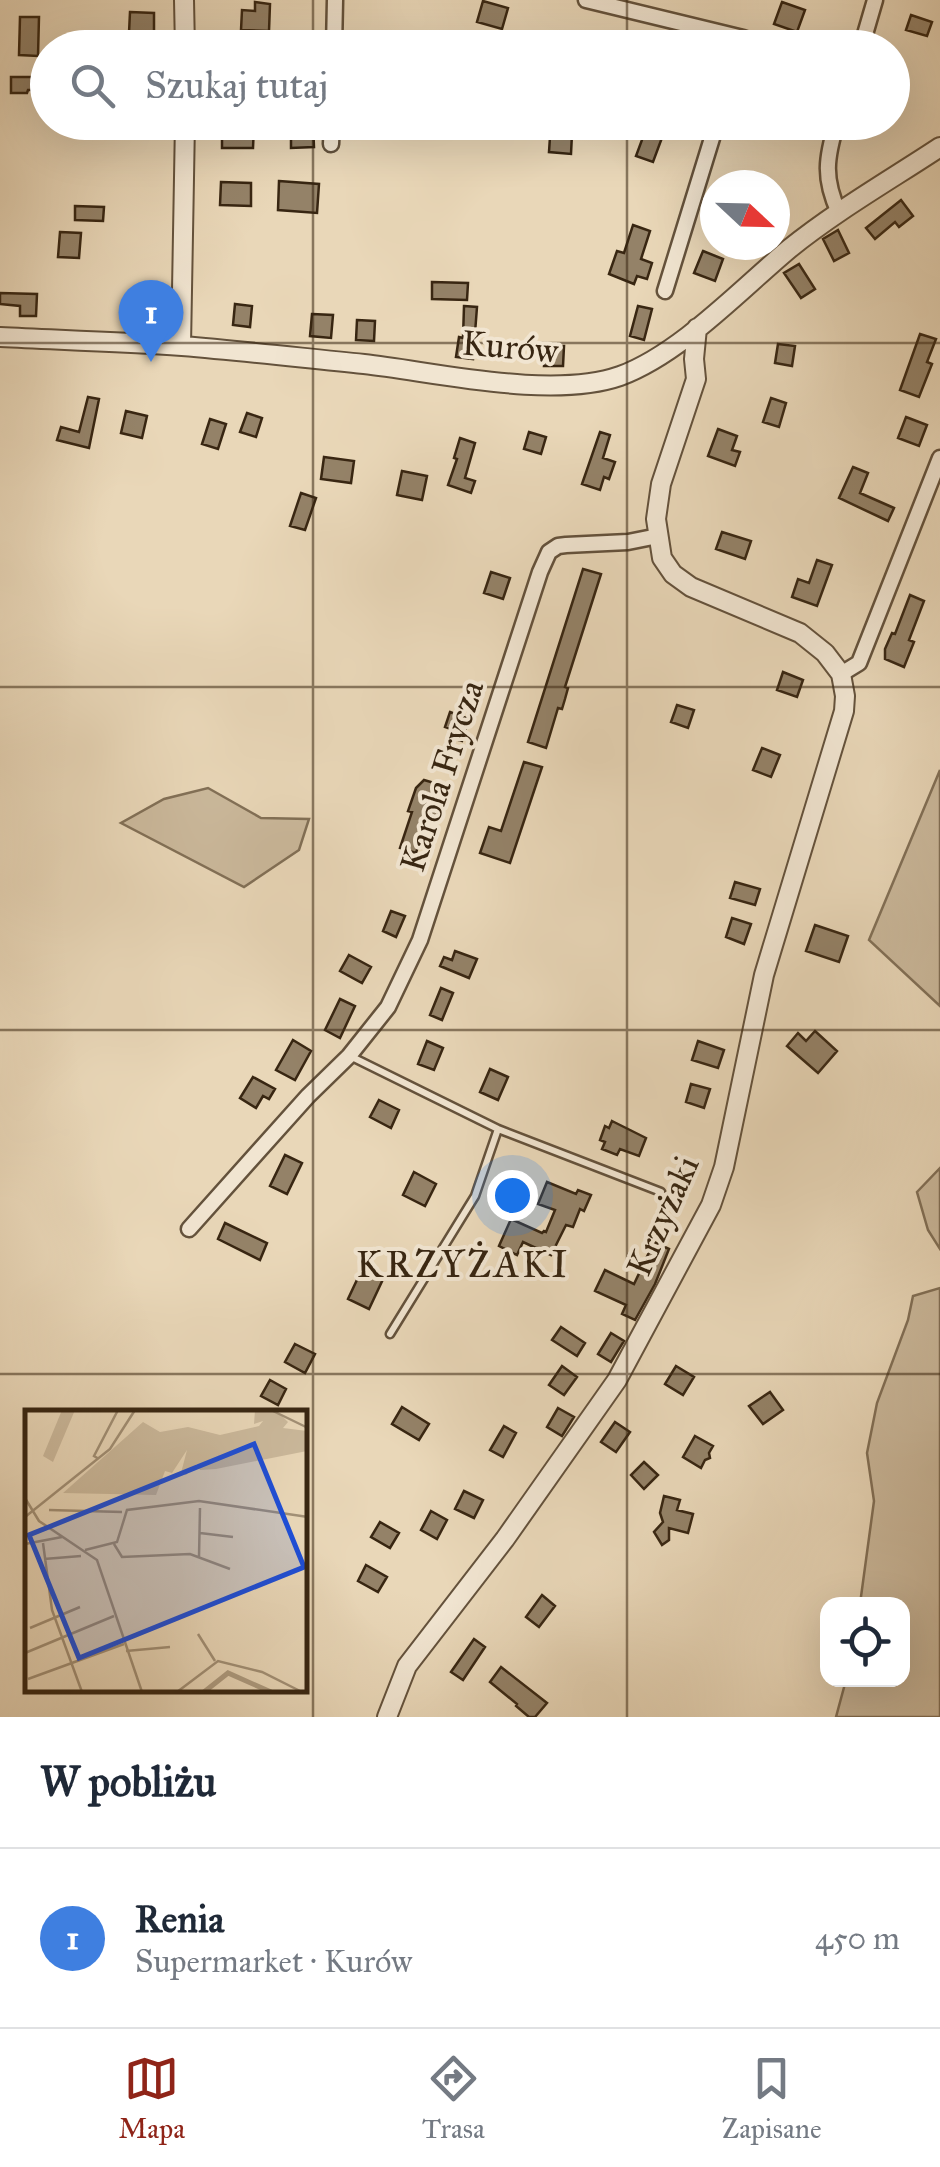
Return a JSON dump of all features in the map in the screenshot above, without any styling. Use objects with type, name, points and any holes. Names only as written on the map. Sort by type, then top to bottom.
[{"type":"street","points":[[184,0],[185,30]]},
{"type":"street","points":[[334,30],[335,0]]},
{"type":"street","points":[[586,0],[606,2],[698,30]]},
{"type":"street","points":[[866,30],[875,0]]},
{"type":"street","points":[[181,346],[186,140]]},
{"type":"street","points":[[331,140],[331,144]]},
{"type":"street","points":[[665,290],[711,140]]},
{"type":"street","points":[[833,140],[828,180],[839,213]]},
{"type":"street","name":"Kurów","points":[[0,337],[181,346],[512,382],[594,383],[643,365],[673,346],[792,247],[940,147]]},
{"type":"street","points":[[697,328],[696,379],[661,484],[656,519],[662,558],[673,574],[691,587],[800,633],[825,652],[841,674],[859,664],[940,458]]},
{"type":"street","points":[[673,346],[694,359]]},
{"type":"street","name":"Karola Frycza","points":[[189,1229],[349,1056],[388,1007],[420,940],[549,552],[558,546],[658,536]]},
{"type":"street","name":"Krzyżaki","points":[[387,1717],[407,1666],[505,1539],[617,1380],[711,1206],[724,1167],[764,975],[844,711],[841,674]]},
{"type":"lane","points":[[349,1056],[498,1129],[661,1192]]},
{"type":"lane","points":[[390,1334],[475,1196],[498,1129]]},
{"type":"shaded area","points":[[940,770],[940,1006],[869,940]]},
{"type":"shaded area","points":[[208,788],[261,818],[309,819],[299,850],[244,887],[121,823],[164,799]]},
{"type":"shaded area","points":[[940,1168],[940,1249],[928,1230],[917,1192]]},
{"type":"shaded area","points":[[940,1288],[940,1717],[836,1717],[844,1687],[910,1687],[910,1597],[861,1597],[874,1501],[867,1453],[877,1403],[913,1296]]},
{"type":"building","points":[[483,1],[508,8],[502,29],[477,22]]},
{"type":"building","points":[[255,2],[270,4],[269,30],[241,30],[242,10],[255,11]]},
{"type":"building","points":[[782,2],[805,10],[798,30],[774,24]]},
{"type":"building","points":[[130,12],[154,13],[154,30],[129,30]]},
{"type":"building","points":[[911,15],[932,22],[927,36],[906,30]]},
{"type":"building","points":[[20,17],[39,17],[39,30],[30,30],[30,56],[19,55]]},
{"type":"building","points":[[11,77],[30,77],[27,93],[11,93]]},
{"type":"building","points":[[222,140],[253,140],[253,148],[222,148]]},
{"type":"building","points":[[291,140],[314,140],[314,147],[291,148]]},
{"type":"building","points":[[550,140],[572,140],[571,154],[549,152]]},
{"type":"building","points":[[642,140],[661,140],[653,162],[636,156]]},
{"type":"building","points":[[279,181],[319,184],[317,213],[278,210]]},
{"type":"building","points":[[221,182],[251,183],[251,206],[220,205]]},
{"type":"building","points":[[901,200],[913,216],[899,227],[895,222],[875,239],[866,228]]},
{"type":"building","points":[[75,206],[104,207],[103,221],[75,220]]},
{"type":"building","points":[[633,225],[650,231],[641,259],[652,263],[647,279],[637,276],[634,284],[609,274],[617,251],[624,253]]},
{"type":"building","points":[[838,230],[849,253],[834,261],[823,239]]},
{"type":"building","points":[[60,232],[81,233],[79,258],[58,257]]},
{"type":"building","points":[[700,258],[723,260],[715,281],[694,273]]},
{"type":"building","points":[[799,264],[815,289],[801,298],[784,273]]},
{"type":"building","points":[[432,282],[468,283],[467,300],[432,299]]},
{"type":"building","points":[[0,293],[37,294],[36,316],[20,316],[20,306],[0,304]]},
{"type":"building","points":[[154,304],[168,305],[166,328],[152,327]]},
{"type":"building","points":[[235,304],[252,306],[250,327],[233,325]]},
{"type":"building","points":[[464,306],[477,307],[473,359],[456,357],[459,337],[463,338]]},
{"type":"building","points":[[638,306],[652,309],[644,340],[630,336]]},
{"type":"building","points":[[312,314],[333,315],[331,338],[310,336]]},
{"type":"building","points":[[357,320],[375,321],[374,341],[356,340]]},
{"type":"building","points":[[920,334],[936,339],[927,362],[932,364],[919,397],[900,390]]},
{"type":"building","points":[[778,344],[795,346],[792,366],[775,363]]},
{"type":"building","points":[[545,346],[564,346],[563,366],[544,366]]},
{"type":"building","points":[[88,397],[99,399],[89,448],[57,440],[61,427],[79,432]]},
{"type":"building","points":[[771,398],[786,403],[779,427],[763,422]]},
{"type":"building","points":[[126,411],[147,416],[142,438],[121,433]]},
{"type":"building","points":[[247,413],[262,418],[256,437],[240,432]]},
{"type":"building","points":[[906,417],[927,425],[919,446],[898,438]]},
{"type":"building","points":[[210,419],[226,424],[218,449],[202,444]]},
{"type":"building","points":[[718,429],[737,436],[732,450],[740,452],[735,466],[708,456]]},
{"type":"building","points":[[529,432],[546,437],[541,454],[524,449]]},
{"type":"building","points":[[600,432],[610,435],[603,458],[615,462],[600,490],[582,484]]},
{"type":"building","points":[[460,438],[475,443],[465,478],[475,481],[471,493],[448,485]]},
{"type":"building","points":[[324,457],[354,461],[351,483],[321,479]]},
{"type":"building","points":[[853,467],[868,473],[860,493],[894,508],[888,521],[839,498]]},
{"type":"building","points":[[402,471],[427,476],[422,500],[397,495]]},
{"type":"building","points":[[301,493],[316,498],[305,530],[290,526]]},
{"type":"building","points":[[722,532],[751,541],[745,559],[716,549]]},
{"type":"building","points":[[817,560],[832,565],[817,606],[792,597],[798,579],[809,583]]},
{"type":"building","points":[[583,569],[601,574],[565,687],[568,688],[562,709],[558,708],[546,748],[528,742]]},
{"type":"building","points":[[491,572],[510,578],[503,599],[484,593]]},
{"type":"building","points":[[910,595],[924,601],[909,640],[914,642],[904,667],[885,659],[885,649]]},
{"type":"building","points":[[783,672],[803,680],[797,697],[777,690]]},
{"type":"building","points":[[677,705],[694,710],[688,728],[671,722]]},
{"type":"building","points":[[450,712],[469,719],[462,741],[451,738],[454,730],[445,727]]},
{"type":"building","points":[[762,748],[780,755],[771,777],[753,770]]},
{"type":"building","points":[[524,762],[542,767],[510,863],[480,853],[489,827],[501,831]]},
{"type":"building","points":[[424,780],[438,784],[431,804],[441,807],[436,820],[427,817],[416,853],[400,848],[416,788]]},
{"type":"building","points":[[735,882],[760,889],[755,905],[730,898]]},
{"type":"building","points":[[391,911],[405,916],[396,937],[383,931]]},
{"type":"building","points":[[732,918],[751,924],[744,944],[726,937]]},
{"type":"building","points":[[815,925],[848,936],[839,962],[806,951]]},
{"type":"building","points":[[455,951],[477,959],[469,978],[440,966],[444,957],[452,960]]},
{"type":"building","points":[[349,955],[371,967],[362,983],[340,971]]},
{"type":"building","points":[[441,988],[453,993],[442,1020],[430,1015]]},
{"type":"building","points":[[340,999],[355,1006],[340,1038],[325,1030]]},
{"type":"building","points":[[815,1031],[837,1051],[818,1073],[787,1046],[798,1033],[806,1041]]},
{"type":"building","points":[[293,1040],[311,1051],[295,1080],[276,1070]]},
{"type":"building","points":[[427,1041],[443,1048],[434,1070],[418,1064]]},
{"type":"building","points":[[698,1041],[724,1050],[718,1068],[692,1060]]},
{"type":"building","points":[[490,1069],[508,1077],[498,1100],[480,1092]]},
{"type":"building","points":[[253,1077],[275,1089],[269,1099],[263,1096],[256,1108],[240,1098]]},
{"type":"building","points":[[691,1084],[710,1089],[704,1108],[686,1102]]},
{"type":"building","points":[[379,1100],[399,1110],[391,1128],[370,1117]]},
{"type":"building","points":[[612,1121],[646,1138],[639,1156],[620,1149],[617,1155],[602,1149],[605,1142],[600,1140],[605,1126],[609,1128]]},
{"type":"building","points":[[285,1155],[302,1163],[287,1194],[270,1186]]},
{"type":"building","points":[[414,1172],[436,1184],[425,1206],[403,1195]]},
{"type":"building","points":[[547,1182],[576,1194],[578,1190],[591,1195],[573,1227],[566,1225],[551,1255],[523,1242],[517,1255],[499,1246],[511,1219],[546,1232],[555,1210],[538,1204]]},
{"type":"building","points":[[225,1223],[267,1243],[260,1260],[218,1239]]},
{"type":"building","points":[[654,1242],[669,1249],[635,1320],[622,1314],[626,1305],[595,1291],[605,1270],[634,1284]]},
{"type":"building","points":[[363,1267],[384,1277],[369,1309],[348,1299]]},
{"type":"building","points":[[561,1327],[585,1343],[577,1356],[552,1340]]},
{"type":"building","points":[[611,1333],[624,1341],[611,1362],[598,1354]]},
{"type":"building","points":[[295,1344],[315,1354],[305,1373],[285,1362]]},
{"type":"building","points":[[562,1366],[577,1377],[564,1395],[549,1385]]},
{"type":"building","points":[[676,1366],[694,1377],[683,1395],[665,1384]]},
{"type":"building","points":[[270,1380],[286,1389],[278,1405],[261,1396]]},
{"type":"building","points":[[770,1392],[783,1410],[763,1424],[749,1406]]},
{"type":"building","points":[[402,1407],[429,1424],[419,1440],[392,1424]]},
{"type":"building","points":[[558,1408],[574,1417],[562,1436],[547,1427]]},
{"type":"building","points":[[615,1422],[630,1432],[616,1452],[601,1442]]},
{"type":"building","points":[[504,1426],[516,1433],[503,1457],[490,1450]]},
{"type":"building","points":[[695,1436],[713,1446],[710,1458],[701,1468],[683,1457]]},
{"type":"building","points":[[644,1462],[658,1475],[644,1489],[631,1475]]},
{"type":"building","points":[[464,1491],[483,1500],[474,1518],[455,1509]]},
{"type":"building","points":[[664,1496],[680,1500],[677,1510],[693,1514],[688,1533],[669,1528],[669,1540],[662,1545],[654,1532],[663,1522],[660,1513]]},
{"type":"building","points":[[431,1511],[447,1520],[437,1539],[421,1530]]},
{"type":"building","points":[[380,1522],[399,1533],[390,1548],[371,1537]]},
{"type":"building","points":[[366,1565],[387,1577],[378,1592],[358,1581]]},
{"type":"building","points":[[542,1595],[555,1606],[539,1627],[526,1617]]},
{"type":"building","points":[[474,1639],[485,1647],[463,1680],[451,1672]]},
{"type":"building","points":[[501,1667],[547,1703],[535,1717],[529,1717],[490,1682]]},
{"type":"place","name":"Renia","points":[[151,362]]},
{"type":"district","name":"KRZYŻAKI","points":[[463,1264]]}]
